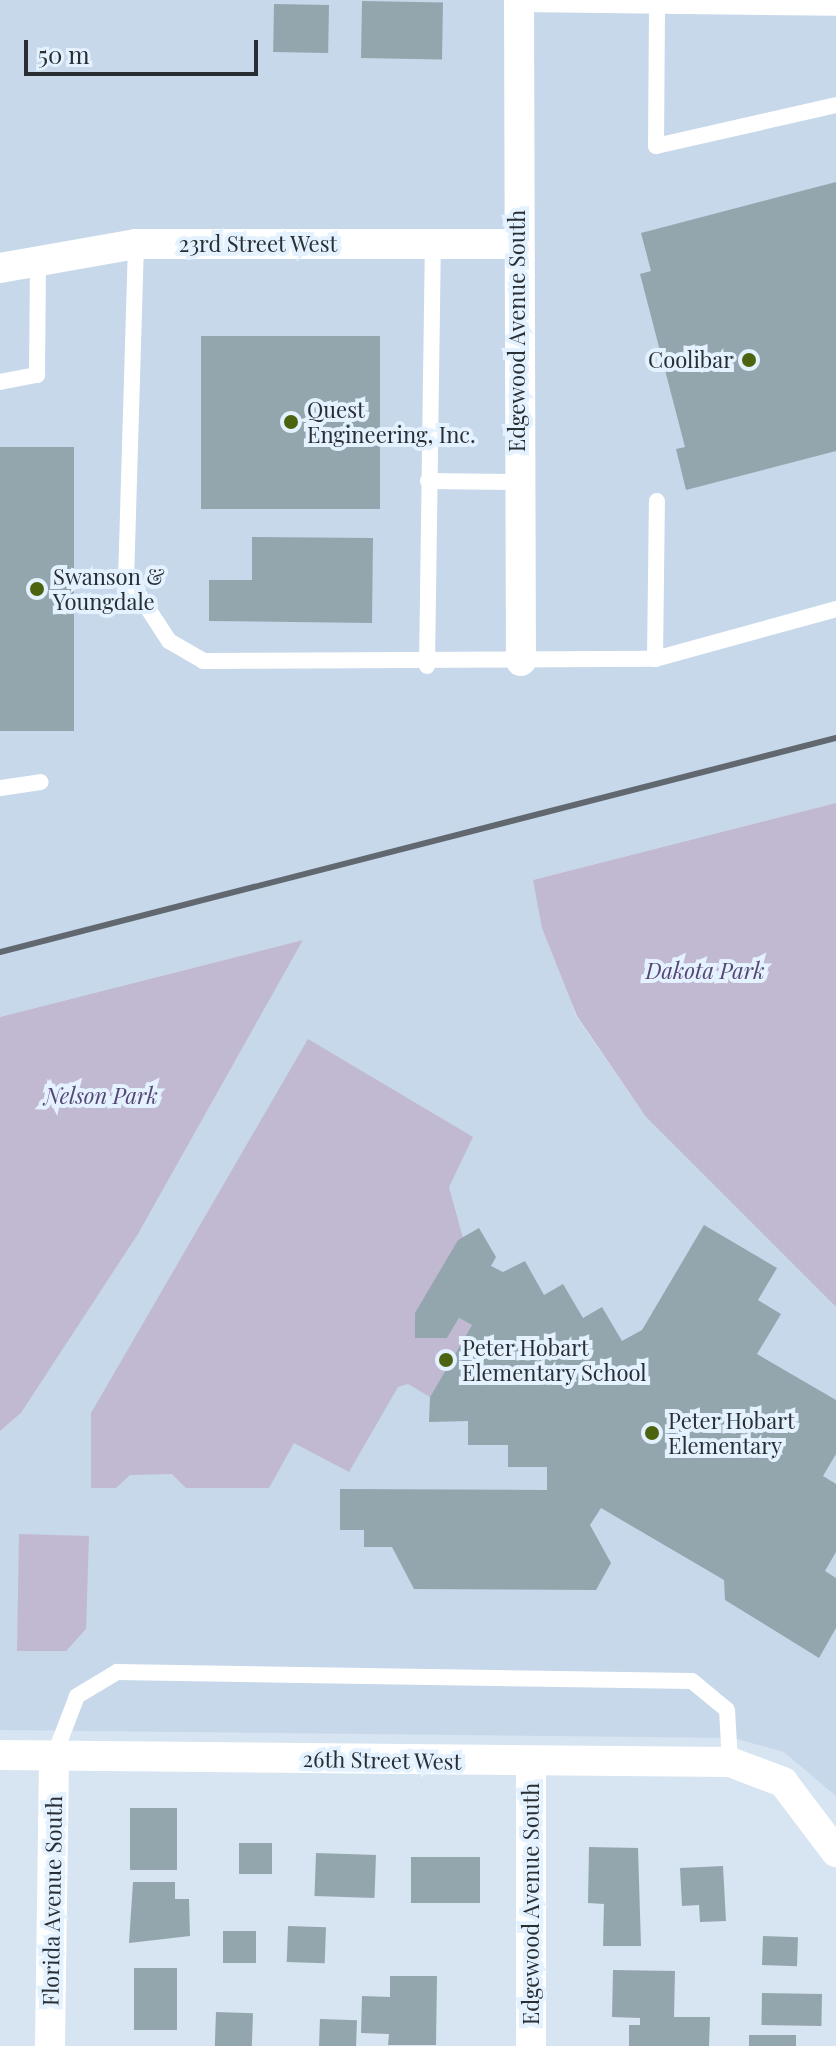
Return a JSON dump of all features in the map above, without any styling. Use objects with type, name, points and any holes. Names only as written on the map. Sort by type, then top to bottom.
[{"type":"street","name":"Edgewood Avenue South","points":[[519,2],[516,482],[521,661]]},
{"type":"street","name":"23rd Street West","points":[[0,268],[136,244],[517,244]]},
{"type":"street","name":"26th Street West","points":[[0,1755],[730,1762],[764,1771],[798,1796],[836,1852]]},
{"type":"street","name":"Florida Avenue South","points":[[50,2046],[54,1756]]},
{"type":"street","name":"Edgewood Avenue South","points":[[531,1762],[531,2046]]},
{"type":"lane","points":[[519,2],[836,8]]},
{"type":"lane","points":[[657,6],[656,146],[836,105]]},
{"type":"lane","points":[[427,666],[433,243]]},
{"type":"lane","points":[[136,244],[126,575],[144,614],[169,641],[220,666],[427,666],[655,659],[836,609]]},
{"type":"lane","points":[[0,382],[37,375],[38,260]]},
{"type":"lane","points":[[428,481],[516,482]]},
{"type":"lane","points":[[655,659],[657,501]]},
{"type":"lane","points":[[0,788],[41,782]]},
{"type":"lane","points":[[54,1756],[77,1696],[117,1672],[692,1681],[727,1710],[730,1762]]},
{"type":"shaded area","points":[[0,0],[836,0],[836,803],[533,880],[576,1016],[646,1117],[836,1307],[836,1796],[784,1752],[734,1738],[0,1730],[0,1431],[21,1413],[138,1234],[303,940],[0,1017]]},
{"type":"green space","name":"Dakota Park","points":[[836,803],[836,1307],[646,1117],[577,1016],[542,928],[533,880]]},
{"type":"green space","name":"Nelson Park","points":[[303,940],[138,1234],[21,1413],[0,1431],[0,1017]]},
{"type":"green space","points":[[308,1039],[473,1137],[449,1187],[463,1238],[416,1313],[416,1338],[447,1338],[459,1318],[472,1325],[430,1397],[408,1384],[398,1387],[349,1472],[294,1443],[269,1488],[186,1488],[172,1474],[130,1475],[116,1488],[91,1488],[91,1413]]},
{"type":"green space","points":[[19,1534],[89,1536],[86,1629],[66,1651],[17,1651]]},
{"type":"building","points":[[362,1],[443,2],[442,59],[361,58]]},
{"type":"building","points":[[274,4],[329,5],[328,53],[273,52]]},
{"type":"building","name":"Coolibar","points":[[836,182],[836,451],[686,490],[676,449],[685,447],[640,274],[651,271],[641,233]]},
{"type":"building","name":"Quest Engineering, Inc.","points":[[201,336],[380,336],[380,509],[201,509]]},
{"type":"building","name":"Swanson & Youngdale","points":[[0,447],[74,447],[74,731],[0,731]]},
{"type":"building","points":[[252,537],[373,538],[372,623],[209,621],[209,580],[252,580]]},
{"type":"building","name":"Peter Hobart Elementary","points":[[704,1225],[777,1268],[758,1300],[781,1314],[757,1354],[836,1400],[836,1454],[823,1476],[836,1484],[836,1552],[825,1571],[836,1578],[836,1628],[819,1658],[725,1600],[724,1580],[601,1508],[590,1525],[611,1563],[596,1590],[414,1589],[392,1547],[364,1547],[364,1530],[340,1530],[340,1489],[547,1490],[547,1467],[508,1467],[508,1445],[468,1445],[468,1421],[429,1422],[430,1397],[472,1325],[459,1318],[447,1338],[415,1338],[415,1313],[458,1240],[479,1228],[496,1257],[491,1266],[503,1272],[525,1261],[544,1295],[563,1284],[583,1318],[602,1307],[622,1341],[642,1330]]},
{"type":"building","points":[[130,1808],[177,1808],[177,1870],[130,1870]]},
{"type":"building","points":[[239,1843],[272,1843],[272,1874],[239,1874]]},
{"type":"building","points":[[589,1847],[638,1848],[641,1946],[603,1946],[604,1904],[588,1903]]},
{"type":"building","points":[[316,1853],[376,1855],[374,1898],[314,1896]]},
{"type":"building","points":[[411,1857],[480,1857],[480,1903],[411,1903]]},
{"type":"building","points":[[723,1866],[726,1921],[700,1922],[699,1905],[682,1906],[680,1868]]},
{"type":"building","points":[[133,1882],[175,1882],[175,1899],[189,1899],[190,1936],[129,1943]]},
{"type":"building","points":[[288,1926],[326,1927],[325,1963],[287,1962]]},
{"type":"building","points":[[223,1931],[256,1931],[256,1963],[223,1963]]},
{"type":"building","points":[[763,1936],[798,1937],[797,1966],[762,1965]]},
{"type":"building","points":[[134,1968],[177,1968],[177,2030],[134,2030]]},
{"type":"building","points":[[613,1970],[675,1971],[674,2017],[710,2017],[709,2046],[629,2046],[629,2025],[640,2025],[640,2018],[612,2017]]},
{"type":"building","points":[[390,1976],[437,1976],[436,2045],[388,2045],[389,2034],[361,2033],[362,1996],[390,1997]]},
{"type":"building","points":[[762,1993],[822,1994],[821,2026],[761,2025]]},
{"type":"building","points":[[216,2012],[253,2013],[252,2046],[215,2046]]},
{"type":"building","points":[[320,2019],[357,2020],[356,2046],[319,2046]]},
{"type":"building","points":[[749,2035],[796,2035],[796,2046],[749,2046]]},
{"type":"railway","points":[[0,952],[836,738]]},
{"type":"place","name":"Coolibar","points":[[749,360]]},
{"type":"place","name":"Quest Engineering, Inc.","points":[[291,422]]},
{"type":"place","name":"Swanson & Youngdale","points":[[37,589]]},
{"type":"place","name":"Peter Hobart Elementary School","points":[[446,1360]]},
{"type":"place","name":"Peter Hobart Elementary","points":[[652,1433]]}]
